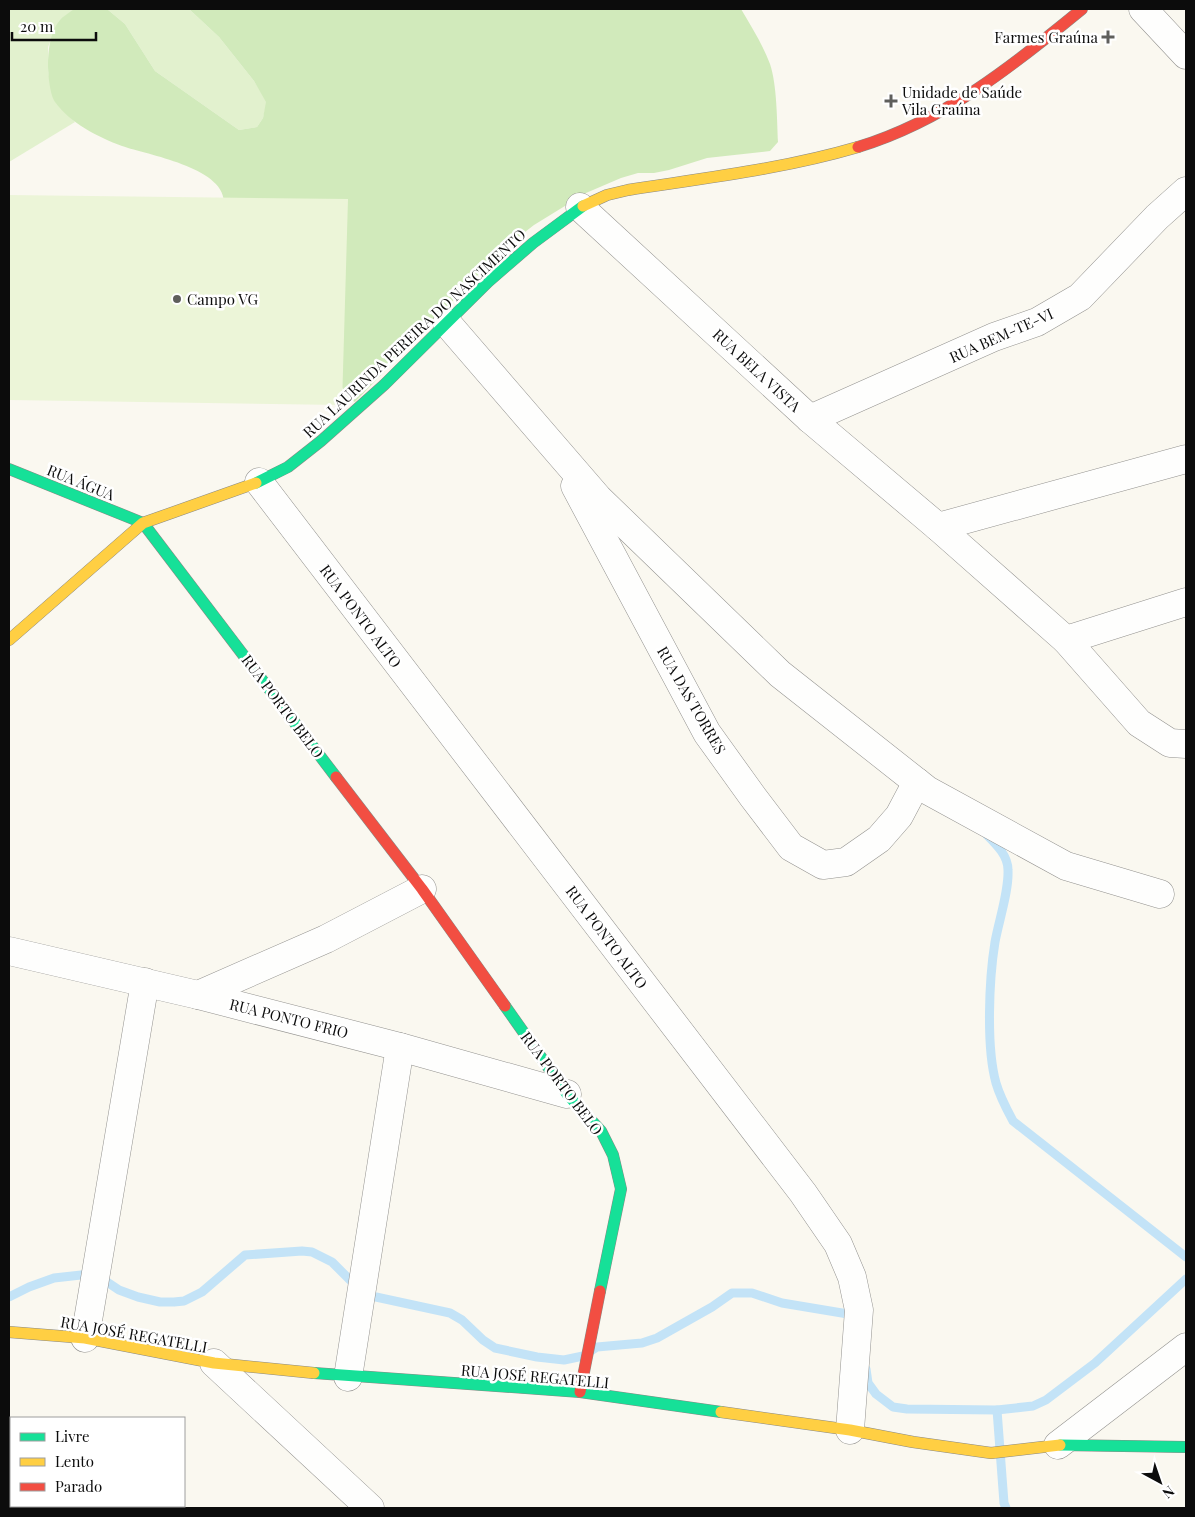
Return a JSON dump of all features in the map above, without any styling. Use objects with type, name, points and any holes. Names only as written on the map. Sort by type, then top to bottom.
[{"type":"street","name":"RUA LAURINDA PEREIRA DO NASCIMENTO","points":[[9,640],[143,524],[259,482],[288,467],[321,441],[384,385],[488,282],[532,243],[580,207],[607,195],[628,190],[776,167],[821,158],[898,132],[976,91],[1042,42],[1082,9]]},
{"type":"street","points":[[1143,9],[1186,54]]},
{"type":"street","name":"RUA BEM-TE-VI","points":[[810,419],[994,337],[1037,322],[1080,297],[1157,217],[1186,191]]},
{"type":"street","name":"RUA BELA VISTA","points":[[580,207],[810,419],[938,527],[1066,640],[1139,722],[1170,743],[1186,744]]},
{"type":"street","name":"RUA DAS TORRES","points":[[447,323],[598,498],[780,674],[927,790],[1066,866],[1160,894]]},
{"type":"street","name":"RUA DAS TORRES","points":[[555,449],[707,733],[791,847],[823,866],[846,862],[879,839],[899,816],[917,782]]},
{"type":"street","points":[[938,527],[1186,458]]},
{"type":"street","name":"RUA ÁGUA","points":[[9,469],[143,524]]},
{"type":"street","name":"RUA PONTO ALTO","points":[[259,482],[803,1193],[838,1244],[852,1277],[859,1310],[850,1430]]},
{"type":"street","name":"RUA PORTO BELO","points":[[143,524],[422,889],[566,1094],[601,1131],[613,1156],[621,1189],[580,1392]]},
{"type":"street","points":[[1066,640],[1186,602]]},
{"type":"street","points":[[198,995],[326,939],[422,889]]},
{"type":"street","name":"RUA PONTO FRIO","points":[[9,951],[198,995],[400,1047],[566,1094]]},
{"type":"street","points":[[85,1338],[145,982]]},
{"type":"street","points":[[348,1377],[400,1047]]},
{"type":"street","name":"RUA JOSÉ REGATELLI","points":[[9,1332],[85,1338],[214,1363],[348,1377],[580,1392],[850,1430],[913,1442],[991,1453],[1058,1445],[1186,1446]]},
{"type":"street","points":[[1058,1445],[1186,1347]]},
{"type":"street","points":[[214,1363],[370,1508]]},
{"type":"green space","points":[[9,9],[74,9],[59,21],[48,47],[48,72],[54,100],[75,122],[9,162]]},
{"type":"green space","points":[[74,9],[107,9],[125,24],[155,71],[239,130],[257,127],[263,118],[266,102],[254,81],[219,37],[189,9],[741,9],[770,64],[775,92],[778,142],[770,151],[707,158],[669,170],[654,173],[638,173],[586,193],[534,225],[503,249],[355,402],[347,398],[340,383],[224,201],[220,189],[211,179],[182,164],[122,146],[104,138],[76,123],[55,102],[48,74],[50,42],[53,31],[59,21]]},
{"type":"green space","points":[[107,9],[189,9],[219,37],[254,81],[267,102],[263,118],[257,127],[239,130],[155,71],[125,24]]},
{"type":"green space","name":"Campo VG","points":[[9,195],[348,199],[342,405],[9,400]]},
{"type":"waterway","points":[[987,835],[1004,855],[1008,865],[1005,896],[995,942],[990,993],[990,1032],[993,1068],[1003,1102],[1013,1121],[1186,1257]]},
{"type":"waterway","points":[[9,1297],[54,1278],[90,1274],[98,1276],[119,1290],[138,1297],[160,1302],[184,1301],[202,1292],[245,1255],[302,1251],[312,1252],[332,1262],[360,1290],[376,1297],[450,1313],[462,1320],[483,1340],[495,1348],[537,1357],[564,1360],[583,1356],[597,1347],[642,1343],[657,1338],[712,1307],[732,1293],[752,1293],[782,1303],[848,1314],[853,1318]]},
{"type":"waterway","points":[[866,1369],[868,1383],[876,1394],[893,1407],[907,1409],[997,1410],[1033,1406],[1046,1400],[1095,1363],[1186,1279]]},
{"type":"waterway","points":[[997,1410],[1004,1503],[1006,1508]]},
{"type":"traffic: fast","points":[[256,483],[288,467],[321,441],[384,385],[488,282],[533,243],[583,206]]},
{"type":"traffic: fast","points":[[9,469],[143,523],[336,777]]},
{"type":"traffic: fast","points":[[505,1006],[567,1094],[601,1131],[613,1155],[621,1189],[600,1291]]},
{"type":"traffic: fast","points":[[314,1373],[580,1392],[721,1412]]},
{"type":"traffic: fast","points":[[1060,1445],[1186,1447]]},
{"type":"traffic: slow","points":[[583,206],[607,195],[628,190],[773,167],[858,147]]},
{"type":"traffic: slow","points":[[9,640],[143,523],[256,483]]},
{"type":"traffic: slow","points":[[9,1332],[85,1338],[214,1363],[314,1373]]},
{"type":"traffic: slow","points":[[721,1412],[850,1430],[913,1442],[991,1453],[1060,1445]]},
{"type":"traffic: jam","points":[[858,147],[890,136],[949,107],[1030,51],[1082,9]]},
{"type":"traffic: jam","points":[[336,777],[422,889],[505,1006]]},
{"type":"traffic: jam","points":[[580,1392],[600,1291]]},
{"type":"place","name":"Farmes Graúna","points":[[1108,37]]},
{"type":"place","name":"Unidade de Saúde Vila Graúna","points":[[891,101]]},
{"type":"place","name":"Campo VG","points":[[177,299]]}]
